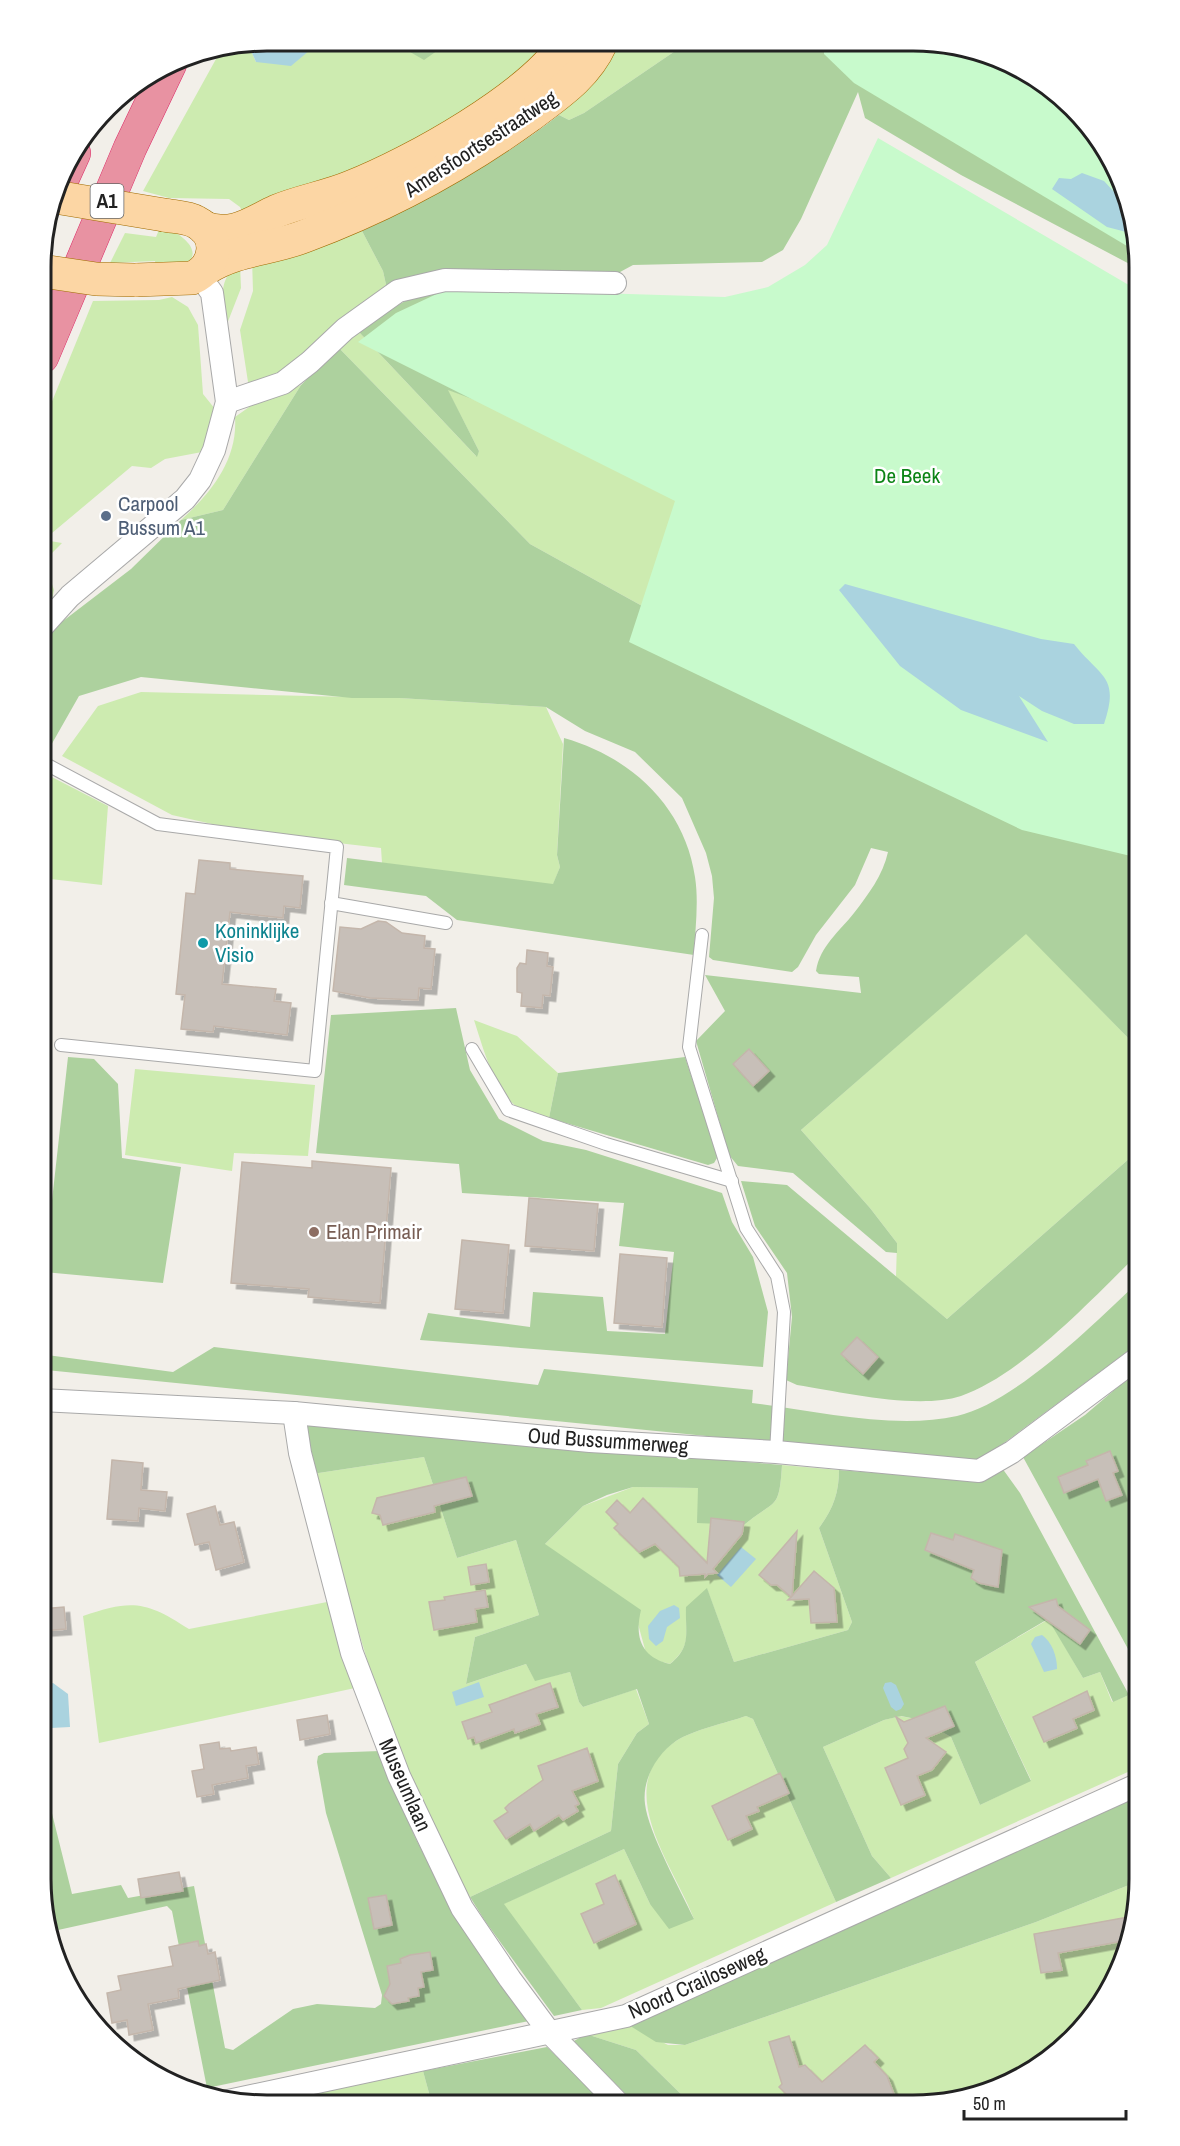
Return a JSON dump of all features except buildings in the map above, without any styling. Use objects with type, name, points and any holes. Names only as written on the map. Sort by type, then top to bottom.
[{"type":"highway","name":"A1","points":[[51,335],[116,180],[164,77]]},
{"type":"main road","name":"Amersfoortsestraatweg","points":[[62,197],[196,222],[216,232],[240,230],[278,211],[350,188],[416,157],[470,123],[519,88],[554,60],[560,51]]},
{"type":"main road","name":"Amersfoortsestraatweg","points":[[51,272],[96,279],[184,279],[203,271],[224,257],[303,237],[360,215],[441,173],[505,133],[568,87],[594,59],[598,51]]},
{"type":"main road","points":[[203,271],[214,249],[210,235],[204,228]]},
{"type":"street","points":[[51,617],[70,596],[192,489],[214,450],[227,402],[212,292],[203,271]]},
{"type":"street","points":[[227,402],[283,383],[310,362],[345,329],[398,291],[445,280],[615,283]]},
{"type":"street","name":"Oud Bussummerweg","points":[[51,1401],[294,1413],[590,1441],[776,1452],[978,1471],[1012,1452],[1129,1364]]},
{"type":"street","name":"Museumlaan","points":[[294,1413],[300,1453],[352,1653],[399,1776],[462,1908],[550,2033],[610,2095]]},
{"type":"street","name":"Noord Crailoseweg","points":[[292,2095],[626,2016],[1129,1789]]},
{"type":"lane","points":[[51,767],[158,825],[337,847],[315,1071],[61,1045]]},
{"type":"lane","points":[[331,903],[446,923]]},
{"type":"lane","points":[[702,934],[689,1047],[746,1228],[777,1276],[784,1312],[776,1452]]},
{"type":"lane","points":[[472,1049],[508,1110],[606,1144],[732,1181]]},
{"type":"green space","points":[[251,51],[256,62],[306,51],[542,51],[529,69],[420,144],[246,219],[240,207],[229,199],[169,198],[143,191],[217,57]]},
{"type":"green space","points":[[408,51],[437,51],[424,60]]},
{"type":"green space","points":[[615,51],[675,51],[584,113],[569,120],[559,115],[605,69]]},
{"type":"green space","points":[[675,51],[928,51],[969,58],[996,67],[1033,87],[1066,114],[1084,135],[1107,171],[1118,197],[1125,225],[1129,264],[961,175],[865,118],[858,92],[801,219],[783,250],[762,262],[633,265],[609,278],[387,289],[383,271],[362,231],[464,178],[559,115],[569,120],[584,113]]},
{"type":"green space","points":[[824,51],[928,51],[955,55],[996,67],[1033,87],[1066,114],[1093,147],[1118,197],[1128,247],[854,83],[824,54]]},
{"type":"green space","name":"De Beek","points":[[878,138],[1129,285],[1129,856],[1022,830],[629,642],[675,501],[358,342],[396,313],[443,291],[496,290],[725,297],[768,287],[805,265],[827,245]]},
{"type":"green space","points":[[161,225],[180,236],[191,247],[193,253],[191,259],[185,265],[157,273],[155,261],[110,263],[125,233],[156,237]]},
{"type":"green space","points":[[362,231],[383,271],[387,289],[371,297],[343,318],[278,375],[264,381],[248,382],[240,330],[253,291],[252,259],[323,245]]},
{"type":"green space","points":[[240,263],[241,288],[227,324],[223,298],[224,283]]},
{"type":"green space","points":[[448,287],[1129,842],[1129,1039],[1026,934],[801,1130],[870,1208],[897,1243],[897,1253],[886,1252],[793,1173],[738,1166],[729,1155],[696,1041],[725,1011],[705,975],[861,993],[859,977],[819,974],[816,971],[826,947],[865,899],[883,869],[888,852],[871,848],[855,885],[816,935],[798,967],[792,972],[713,960],[709,957],[714,898],[712,876],[706,853],[682,798],[635,752],[585,731],[546,707],[399,698],[352,698],[141,677],[79,696],[51,745],[51,630],[131,569],[181,520],[223,510],[301,385],[339,348],[530,544],[653,612],[685,491],[585,441],[448,390],[479,451],[477,457],[359,332],[390,310],[423,293]]},
{"type":"green space","points":[[172,297],[188,307],[198,325],[203,394],[215,409],[202,452],[165,459],[151,468],[132,466],[52,533],[51,537],[51,404],[93,301],[159,300]]},
{"type":"green space","points":[[359,332],[476,456],[479,451],[447,389],[585,441],[685,491],[653,612],[530,544],[339,348]]},
{"type":"green space","points":[[301,385],[223,510],[181,520],[203,499],[220,475],[232,447],[235,417],[252,405]]},
{"type":"green space","points":[[51,541],[62,543],[51,554]]},
{"type":"green space","points":[[51,581],[54,590],[51,601]]},
{"type":"green space","points":[[141,692],[399,698],[546,707],[563,744],[557,855],[560,867],[553,885],[382,863],[381,848],[252,833],[172,815],[62,756],[98,706]]},
{"type":"green space","points":[[564,738],[611,758],[632,772],[651,788],[667,807],[680,828],[695,877],[697,907],[694,955],[457,920],[426,896],[344,885],[347,858],[553,884],[560,867],[557,855]]},
{"type":"green space","points":[[51,777],[108,806],[102,885],[51,879]]},
{"type":"green space","points":[[1026,933],[1129,1039],[1129,1159],[947,1319],[896,1277],[897,1243],[870,1208],[801,1130]]},
{"type":"green space","points":[[456,1008],[470,1070],[499,1119],[543,1141],[586,1150],[722,1193],[732,1222],[753,1257],[768,1312],[763,1367],[420,1340],[428,1313],[530,1327],[533,1292],[603,1297],[607,1331],[665,1334],[674,1252],[619,1246],[624,1203],[462,1193],[459,1164],[316,1153],[331,1015]]},
{"type":"green space","points":[[474,1020],[517,1036],[558,1073],[549,1118],[522,1110],[504,1094],[491,1070]]},
{"type":"green space","points":[[68,1057],[94,1059],[118,1084],[122,1158],[181,1167],[163,1283],[51,1273],[51,1209]]},
{"type":"green space","points":[[685,1057],[715,1148],[717,1158],[714,1163],[708,1165],[549,1118],[558,1073]]},
{"type":"green space","points":[[135,1069],[315,1085],[308,1156],[234,1153],[232,1171],[125,1155]]},
{"type":"green space","points":[[1129,1159],[1129,1263],[1056,1334],[1008,1371],[984,1386],[961,1396],[943,1400],[902,1401],[797,1385],[786,1380],[792,1317],[787,1273],[755,1226],[741,1181],[787,1185],[947,1319]]},
{"type":"green space","points":[[1129,1291],[1129,1350],[977,1463],[51,1370],[51,1356],[173,1372],[214,1347],[538,1385],[544,1369],[753,1390],[752,1403],[855,1418],[933,1420],[957,1416],[980,1408],[1004,1395],[1054,1359]]},
{"type":"green space","points":[[1129,1378],[1129,1651],[1023,1457],[1085,1415]]},
{"type":"green space","points":[[301,1425],[782,1465],[777,1498],[769,1507],[744,1525],[697,1523],[698,1488],[633,1487],[583,1506],[545,1544],[641,1610],[639,1629],[642,1645],[653,1657],[670,1664],[682,1651],[686,1638],[686,1607],[707,1588],[734,1662],[848,1630],[852,1622],[819,1528],[834,1500],[839,1470],[978,1481],[1002,1468],[1020,1493],[1129,1695],[1113,1702],[1100,1672],[1083,1678],[1048,1619],[975,1662],[1031,1781],[980,1805],[951,1737],[921,1720],[901,1716],[884,1720],[823,1747],[872,1856],[891,1878],[836,1902],[753,1719],[746,1716],[683,1737],[662,1753],[652,1769],[646,1786],[645,1804],[658,1845],[694,1919],[669,1929],[650,1904],[624,1849],[504,1904],[582,2010],[554,2016],[470,1897],[611,1831],[618,1764],[637,1733],[649,1724],[637,1689],[583,1707],[579,1702],[570,1672],[535,1681],[526,1664],[466,1684],[475,1637],[539,1615],[516,1540],[457,1558],[424,1457],[312,1474]]},
{"type":"green space","points":[[424,1457],[457,1558],[516,1540],[539,1615],[475,1637],[466,1684],[526,1664],[535,1680],[570,1672],[579,1702],[583,1707],[636,1689],[649,1724],[637,1733],[618,1764],[611,1831],[470,1897],[432,1832],[376,1690],[312,1474]]},
{"type":"green space","points":[[782,1465],[839,1470],[834,1500],[819,1528],[852,1622],[848,1630],[734,1662],[707,1589],[686,1615],[686,1636],[681,1653],[670,1664],[655,1660],[646,1653],[638,1624],[544,1545],[583,1506],[633,1487],[698,1488],[744,1525],[769,1507],[777,1498]]},
{"type":"green space","points":[[327,1602],[355,1688],[99,1743],[83,1616],[114,1607],[138,1606],[161,1613],[189,1629]]},
{"type":"green space","points":[[1049,1619],[1083,1678],[1100,1672],[1112,1702],[1129,1695],[1129,1771],[891,1878],[872,1856],[823,1747],[884,1720],[900,1716],[921,1720],[951,1737],[980,1805],[1031,1780],[975,1662]]},
{"type":"green space","points":[[746,1716],[753,1719],[836,1902],[601,2008],[582,2010],[503,1904],[624,1849],[650,1904],[694,1919],[652,1827],[647,1803],[648,1780],[657,1759],[676,1741],[700,1730]]},
{"type":"green space","points":[[380,1751],[414,1835],[456,1918],[529,2021],[207,2087],[172,1911],[167,1906],[57,1930],[51,1894],[51,1809],[72,1894],[121,1885],[128,1898],[194,1886],[225,2048],[233,2050],[293,2009],[317,2004],[375,2008],[381,2004],[382,1995],[326,1813],[317,1762],[318,1756],[324,1753]]},
{"type":"green space","points":[[1129,1797],[1129,1885],[1036,1922],[685,2045],[656,2042],[624,2022]]},
{"type":"green space","points":[[1129,1885],[1125,1921],[1118,1949],[1107,1975],[1084,2011],[1066,2032],[1033,2059],[996,2079],[969,2088],[928,2095],[682,2095],[636,2050],[586,2034],[624,2022],[668,2045],[685,2045],[1036,1922]]},
{"type":"green space","points":[[586,2034],[636,2050],[682,2095],[626,2095],[574,2041]]},
{"type":"green space","points":[[547,2047],[596,2095],[430,2095],[423,2071]]},
{"type":"green space","points":[[423,2071],[430,2095],[305,2095]]},
{"type":"water","points":[[251,51],[309,51],[291,66],[256,62]]},
{"type":"water","points":[[1082,173],[1104,181],[1117,194],[1126,232],[1107,227],[1052,189],[1059,178],[1071,179]]},
{"type":"water","points":[[845,584],[1041,639],[1074,644],[1100,672],[1109,687],[1110,696],[1104,724],[1074,724],[1042,711],[1019,696],[1048,742],[961,710],[900,666],[839,590]]},
{"type":"water","points":[[741,1547],[756,1559],[731,1587],[717,1575]]},
{"type":"water","points":[[674,1605],[679,1608],[680,1618],[667,1627],[663,1641],[656,1646],[649,1639],[648,1626],[660,1611]]},
{"type":"water","points":[[1042,1635],[1049,1641],[1053,1650],[1057,1669],[1044,1672],[1031,1644],[1035,1637]]},
{"type":"water","points":[[479,1682],[484,1697],[456,1706],[452,1692]]},
{"type":"water","points":[[891,1682],[896,1685],[904,1704],[896,1711],[891,1707],[883,1688],[885,1683]]},
{"type":"water","points":[[51,1684],[68,1694],[70,1727],[51,1728]]},
{"type":"place","name":"Carpool Bussum A1","points":[[106,516]]},
{"type":"place","name":"Koninklijke Visio","points":[[203,943]]},
{"type":"place","name":"Elan Primair","points":[[314,1232]]}]
